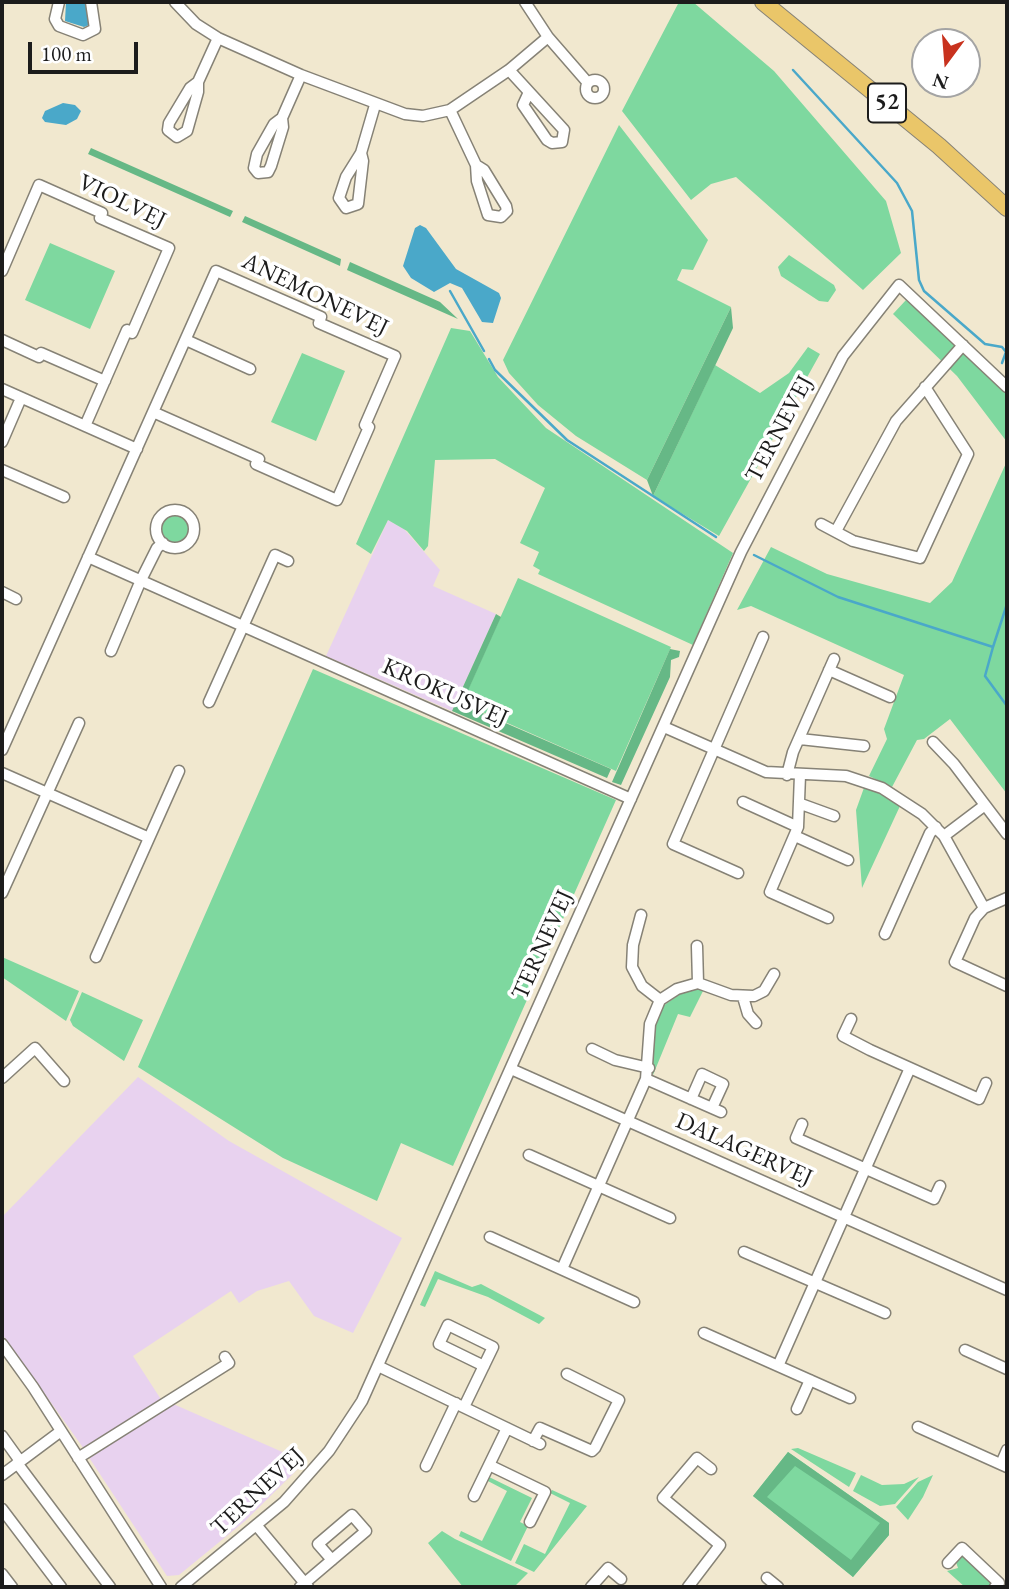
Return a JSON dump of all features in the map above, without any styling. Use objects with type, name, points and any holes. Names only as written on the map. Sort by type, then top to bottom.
[{"type":"highway","name":"52","points":[[763,2],[939,146],[1007,208]]},
{"type":"street","points":[[59,2],[55,19],[60,26],[83,35],[95,29],[92,2]]},
{"type":"street","points":[[175,2],[196,24],[218,38],[375,105],[423,116],[450,110],[509,70],[548,37]]},
{"type":"street","points":[[528,3],[548,37],[588,83]]},
{"type":"street","points":[[198,82],[190,88],[169,124],[168,131],[177,137],[187,131],[198,92],[198,82],[218,38]]},
{"type":"street","points":[[509,70],[564,130],[562,142],[552,144],[547,140],[531,117],[523,105],[528,92]]},
{"type":"street","points":[[282,118],[283,127],[271,166],[268,172],[258,173],[254,168],[257,154],[274,124],[282,118],[301,75]]},
{"type":"street","points":[[361,153],[375,105]]},
{"type":"street","points":[[450,110],[476,166]]},
{"type":"street","name":"VIOLVEJ","points":[[2,271],[38,186],[102,213],[100,218],[169,248],[132,333],[127,330],[85,426]]},
{"type":"street","name":"ANEMONEVEJ","points":[[2,750],[136,449],[186,340],[216,271],[321,317],[319,323],[395,356],[365,425],[369,427],[337,500],[256,464],[259,458],[153,412]]},
{"type":"street","name":"TERNEVEJ","points":[[181,1587],[285,1502],[329,1451],[358,1409],[380,1367],[772,487],[843,356],[899,285],[963,345]]},
{"type":"street","points":[[2,340],[39,357],[41,353],[105,381]]},
{"type":"street","points":[[186,340],[250,369]]},
{"type":"street","points":[[835,531],[896,421],[963,345],[1003,383],[1007,369]]},
{"type":"street","points":[[821,524],[853,541],[915,559],[920,558],[968,454],[925,387]]},
{"type":"street","points":[[2,389],[136,449]]},
{"type":"street","points":[[2,442],[21,398]]},
{"type":"street","points":[[2,470],[64,497]]},
{"type":"street","points":[[111,651],[141,580],[157,548],[163,543]]},
{"type":"street","points":[[209,702],[275,555],[288,561]]},
{"type":"street","name":"KROKUSVEJ","points":[[88,557],[631,799]]},
{"type":"street","points":[[2,592],[16,599]]},
{"type":"street","points":[[738,873],[673,844],[763,637]]},
{"type":"street","points":[[787,775],[834,659]]},
{"type":"street","points":[[829,670],[890,697]]},
{"type":"street","points":[[2,893],[79,723]]},
{"type":"street","points":[[664,727],[766,772],[846,776],[863,780],[898,798],[940,832],[984,908]]},
{"type":"street","points":[[800,739],[864,746]]},
{"type":"street","points":[[933,742],[1007,834]]},
{"type":"street","points":[[96,957],[147,837],[179,771]]},
{"type":"street","points":[[2,773],[147,837]]},
{"type":"street","points":[[800,775],[801,804],[797,831],[770,892],[828,918]]},
{"type":"street","points":[[743,802],[848,860]]},
{"type":"street","points":[[801,804],[834,816]]},
{"type":"street","points":[[885,934],[930,833],[940,832],[985,805]]},
{"type":"street","points":[[1007,898],[984,908],[972,922],[955,962],[1007,986]]},
{"type":"street","points":[[641,915],[633,945],[632,967],[642,986],[660,1000]]},
{"type":"street","points":[[697,946],[698,983]]},
{"type":"street","points":[[562,1269],[647,1074],[650,1024],[660,1000],[677,989],[698,983],[743,997],[764,991],[774,974]]},
{"type":"street","points":[[743,997],[748,1014],[756,1023]]},
{"type":"street","points":[[851,1019],[843,1036],[910,1068],[979,1099],[986,1083]]},
{"type":"street","points":[[2,1078],[35,1048],[64,1082]]},
{"type":"street","name":"DALAGERVEJ","points":[[592,1049],[647,1074],[691,1099],[717,1110],[723,1084],[702,1074],[691,1099]]},
{"type":"street","points":[[778,1366],[910,1068]]},
{"type":"street","name":"DALAGERVEJ","points":[[511,1069],[1007,1290]]},
{"type":"street","name":"DALAGERVEJ","points":[[802,1124],[796,1138],[934,1199],[940,1186]]},
{"type":"street","points":[[529,1155],[670,1218]]},
{"type":"street","points":[[490,1237],[634,1301]]},
{"type":"street","points":[[744,1252],[885,1313]]},
{"type":"street","points":[[426,1466],[484,1366],[493,1347],[448,1325],[439,1345],[484,1366]]},
{"type":"street","points":[[704,1334],[850,1398]]},
{"type":"street","points":[[2,1344],[163,1587],[173,1587]]},
{"type":"street","points":[[965,1350],[1007,1369]]},
{"type":"street","points":[[78,1458],[229,1363],[225,1357]]},
{"type":"street","points":[[380,1367],[537,1442],[541,1427],[592,1451],[619,1400],[567,1374]]},
{"type":"street","points":[[797,1409],[810,1380]]},
{"type":"street","points":[[918,1427],[1004,1465],[1007,1450]]},
{"type":"street","points":[[474,1496],[507,1428]]},
{"type":"street","points":[[2,1475],[61,1430]]},
{"type":"street","points":[[2,1436],[110,1587]]},
{"type":"street","points":[[691,1586],[720,1545],[663,1499],[697,1458],[711,1469]]},
{"type":"street","points":[[489,1465],[545,1492],[530,1522]]},
{"type":"street","points":[[2,1509],[61,1587]]},
{"type":"street","points":[[257,1525],[305,1586],[366,1531],[352,1515],[318,1544],[332,1560]]},
{"type":"street","points":[[948,1563],[962,1548],[999,1583],[995,1587]]},
{"type":"street","points":[[590,1587],[608,1567],[621,1579]]},
{"type":"street","points":[[2,1574],[12,1587]]},
{"type":"street","points":[[767,1578],[778,1587]]},
{"type":"shaded area","points":[[388,520],[404,529],[440,570],[433,586],[496,614],[452,711],[326,656]]},
{"type":"shaded area","points":[[138,1077],[229,1141],[402,1238],[353,1333],[314,1316],[289,1281],[257,1291],[239,1303],[231,1291],[133,1356],[162,1401],[84,1449],[2,1334],[2,1217]]},
{"type":"shaded area","points":[[171,1403],[287,1454],[303,1464],[245,1521],[179,1575],[167,1576],[88,1456]]},
{"type":"green space","points":[[679,2],[693,2],[774,71],[886,201],[901,253],[863,290],[736,177],[711,184],[691,200],[622,111]]},
{"type":"green space","points":[[619,125],[708,240],[693,270],[682,269],[677,280],[731,307],[647,480],[576,436],[538,405],[509,373],[503,360]]},
{"type":"green space","points":[[91,148],[233,211],[230,217],[88,154]]},
{"type":"green space","points":[[245,216],[341,259],[340,266],[242,222]]},
{"type":"green space","points":[[50,243],[115,271],[90,329],[25,300]]},
{"type":"green space","points":[[789,255],[834,285],[836,290],[828,302],[819,301],[781,276],[778,267]]},
{"type":"green space","points":[[350,262],[440,302],[458,319],[347,270]]},
{"type":"green space","points":[[906,300],[1007,393],[1007,442],[957,376],[893,314]]},
{"type":"green space","points":[[731,307],[733,328],[653,496],[647,480]]},
{"type":"green space","points":[[451,328],[470,331],[498,377],[546,428],[733,553],[693,645],[538,574],[540,570],[533,566],[539,552],[520,543],[545,488],[495,459],[435,460],[428,546],[424,551],[407,531],[388,520],[371,554],[356,544]]},
{"type":"green space","points":[[808,347],[820,354],[719,536],[653,496],[715,365],[760,393],[789,373]]},
{"type":"green space","points":[[302,353],[345,371],[316,441],[271,422]]},
{"type":"green space","points":[[1007,461],[1007,794],[950,719],[924,739],[917,740],[892,787],[869,776],[887,739],[884,729],[904,675],[751,606],[737,610],[771,547],[827,574],[930,603],[952,582]]},
{"type":"green space","points":[[175,515],[186,519],[190,530],[186,541],[175,545],[164,541],[160,530],[164,519]]},
{"type":"green space","points":[[518,578],[671,647],[616,771],[462,703]]},
{"type":"green space","points":[[496,614],[501,617],[462,704],[611,769],[607,778],[452,711]]},
{"type":"green space","points":[[670,649],[680,651],[679,657],[671,660],[670,677],[621,785],[612,782]]},
{"type":"green space","points":[[313,669],[616,800],[453,1166],[401,1143],[377,1201],[283,1158],[138,1067]]},
{"type":"green space","points":[[865,785],[900,806],[862,888],[856,810]]},
{"type":"green space","points":[[2,957],[79,991],[66,1021],[2,977]]},
{"type":"green space","points":[[704,989],[690,1017],[678,1014],[653,1075],[653,1024],[660,1008],[686,990]]},
{"type":"green space","points":[[82,992],[143,1020],[124,1061],[73,1026],[70,1020]]},
{"type":"green space","points":[[435,1271],[472,1287],[481,1284],[545,1318],[539,1324],[488,1297],[438,1279],[425,1307],[420,1305]]},
{"type":"green space","points":[[798,1448],[856,1473],[849,1487],[791,1449]]},
{"type":"green space","points":[[788,1452],[889,1523],[889,1535],[853,1577],[753,1496]]},
{"type":"green space","points":[[788,1452],[889,1523],[889,1535],[853,1577],[753,1496]],"holes":[[[795,1466],[880,1523],[851,1560],[767,1497]]]},
{"type":"green space","points":[[861,1475],[882,1485],[904,1484],[919,1477],[895,1504],[880,1506],[853,1491]]},
{"type":"green space","points":[[933,1475],[908,1520],[896,1507],[918,1482]]},
{"type":"green space","points":[[487,1476],[532,1498],[520,1522],[528,1526],[511,1561],[459,1536],[461,1531],[482,1541],[507,1491],[486,1480]]},
{"type":"green space","points":[[552,1490],[587,1506],[534,1572],[515,1563],[524,1544],[545,1554],[570,1503],[550,1493]]},
{"type":"green space","points":[[442,1531],[528,1573],[514,1587],[463,1587],[428,1543]]},
{"type":"green space","points":[[963,1555],[993,1584],[990,1587],[965,1587],[947,1571],[958,1568],[956,1562]]},
{"type":"water","points":[[66,2],[85,2],[89,25],[84,27],[65,21]]},
{"type":"water","points":[[63,103],[75,105],[81,111],[77,119],[66,125],[45,122],[42,118],[45,111]]},
{"type":"water","points":[[420,225],[426,228],[456,269],[499,293],[501,298],[493,323],[482,322],[462,288],[450,283],[434,292],[411,278],[403,266],[415,228]]},
{"type":"waterway","points":[[793,70],[897,183],[912,211],[919,280],[924,291],[985,344],[1002,347],[1006,352],[1002,363]]},
{"type":"waterway","points":[[450,291],[484,351]]},
{"type":"waterway","points":[[489,359],[495,370],[567,440],[716,537]]},
{"type":"waterway","points":[[754,555],[838,597],[993,647],[985,676],[1007,706]]},
{"type":"waterway","points":[[993,647],[1007,604]]}]
